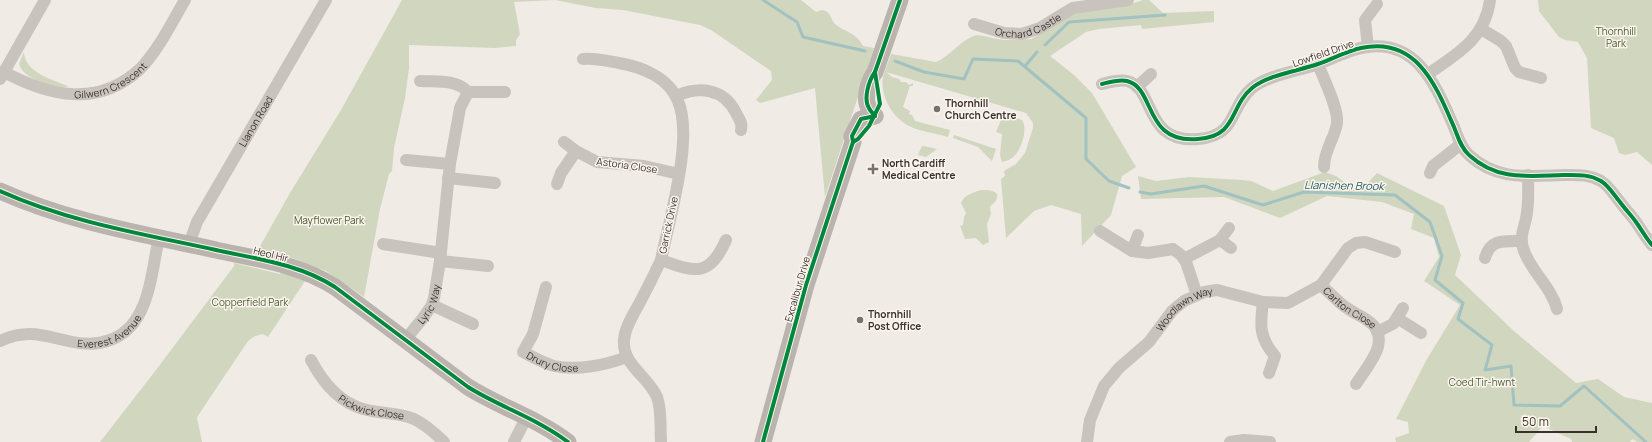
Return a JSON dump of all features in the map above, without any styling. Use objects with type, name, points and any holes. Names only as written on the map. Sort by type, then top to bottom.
[{"type":"street","points":[[2,76],[45,0]]},
{"type":"street","name":"Gilwern Crescent","points":[[2,76],[63,94],[85,94],[109,87],[121,82],[140,68],[161,39],[185,0]]},
{"type":"street","name":"Llanon Road","points":[[189,244],[197,222],[326,0]]},
{"type":"street","name":"Excalibur Drive","points":[[763,442],[806,285],[853,142],[852,136],[861,119],[875,116],[880,104],[876,72],[900,0]]},
{"type":"street","name":"Orchard Castle","points":[[974,24],[1004,33],[1022,34],[1040,28],[1073,8],[1128,0]]},
{"type":"street","points":[[1428,74],[1465,48],[1481,29],[1487,15],[1490,0]]},
{"type":"street","points":[[1368,47],[1365,20],[1377,4]]},
{"type":"street","points":[[1481,29],[1501,41],[1506,46],[1515,68],[1519,72],[1541,78]]},
{"type":"street","name":"Lowfield Drive","points":[[1137,87],[1163,129],[1169,134],[1177,137],[1198,139],[1209,137],[1223,130],[1234,118],[1246,94],[1259,84],[1318,64],[1347,52],[1368,47],[1387,47],[1401,51],[1417,62],[1428,74],[1461,144],[1471,157],[1494,171],[1509,175],[1582,175],[1596,178],[1609,188],[1652,245]]},
{"type":"street","name":"Garrick Drive","points":[[583,59],[591,58],[642,68],[658,78],[676,96],[680,107],[683,128],[683,145],[679,174],[661,260],[626,331],[624,348],[627,357]]},
{"type":"street","points":[[1318,64],[1337,118],[1337,124],[1325,155],[1324,167]]},
{"type":"street","points":[[1102,84],[1120,80],[1132,83],[1137,87],[1151,74]]},
{"type":"street","points":[[420,82],[453,83],[464,88],[468,92],[506,92]]},
{"type":"street","points":[[676,96],[695,90],[710,91],[718,94],[729,102],[735,110],[742,125],[741,130]]},
{"type":"street","name":"Lyric Way","points":[[405,340],[432,306],[441,257],[450,164],[460,108],[468,92]]},
{"type":"street","name":"Astoria Close","points":[[564,142],[576,151],[597,162],[644,166],[679,174]]},
{"type":"street","points":[[1430,173],[1433,166],[1461,144]]},
{"type":"street","points":[[557,184],[561,173],[576,151]]},
{"type":"street","points":[[406,160],[450,164]]},
{"type":"street","points":[[1528,175],[1528,207],[1521,234],[1521,241],[1526,256],[1549,292],[1557,310]]},
{"type":"street","points":[[448,178],[495,183]]},
{"type":"street","name":"Heol Hir","points":[[0,191],[74,218],[271,262],[320,278],[340,290],[468,387],[491,401],[553,431],[568,442]]},
{"type":"street","points":[[1184,259],[1220,240],[1229,228]]},
{"type":"street","points":[[1100,231],[1132,251],[1148,252],[1173,249],[1184,259],[1197,295]]},
{"type":"street","points":[[1132,251],[1138,235]]},
{"type":"street","name":"Everest Avenue","points":[[0,341],[14,335],[28,333],[76,343],[94,344],[104,343],[119,336],[134,322],[144,306],[159,238]]},
{"type":"street","points":[[661,260],[688,269],[703,269],[715,260],[726,240]]},
{"type":"street","points":[[1220,240],[1231,248]]},
{"type":"street","points":[[1485,258],[1487,250],[1496,243],[1521,241]]},
{"type":"street","name":"Woodlawn Way","points":[[1087,442],[1090,420],[1104,386],[1119,368],[1149,342],[1172,311],[1184,301],[1197,295],[1217,290],[1263,302],[1288,303],[1322,285],[1348,248],[1356,243],[1366,242],[1395,252]]},
{"type":"street","points":[[383,244],[488,266]]},
{"type":"street","name":"Carlton Close","points":[[1322,285],[1344,306],[1366,318],[1375,327],[1379,336],[1375,354],[1357,370],[1356,384]]},
{"type":"street","name":"Drury Close","points":[[546,287],[533,334],[523,352],[545,363],[555,366],[596,366],[627,357]]},
{"type":"street","points":[[1263,302],[1261,334],[1266,344],[1278,355],[1269,373]]},
{"type":"street","points":[[432,306],[474,324]]},
{"type":"street","name":"Carlton Close","points":[[1377,332],[1393,324],[1403,308]]},
{"type":"street","points":[[1396,318],[1421,333]]},
{"type":"street","points":[[627,357],[657,397],[661,413],[661,442]]},
{"type":"street","name":"Pickwick Close","points":[[311,360],[323,380],[342,399],[363,409],[413,419],[430,429],[444,442]]},
{"type":"street","points":[[514,442],[526,418]]},
{"type":"street","points":[[1230,442],[1244,440],[1270,442]]},
{"type":"green space","name":"Mayflower Park","points":[[402,0],[555,0],[514,2],[520,34],[516,40],[516,46],[495,48],[409,45],[409,68],[405,98],[394,148],[392,171],[389,174],[380,209],[364,297],[326,271],[292,258],[258,250],[290,193],[341,110]]},
{"type":"green space","points":[[555,0],[801,0],[816,12],[825,10],[835,24],[858,38],[863,46],[874,48],[825,197],[815,88],[760,103],[756,100],[772,80],[771,71],[711,30],[700,25],[623,10],[596,8]]},
{"type":"green space","points":[[1143,0],[1149,0],[1163,13],[1214,11],[1214,22],[1142,29],[1141,25],[1099,29],[1086,32],[1050,56],[1074,75],[1092,93],[1136,167],[1122,176],[1111,215],[1082,246],[1081,214],[1051,205],[1034,211],[1006,238],[1001,179],[1005,176],[1004,171],[1016,164],[1025,153],[1033,128],[1033,123],[1026,113],[886,72],[892,77],[899,79],[901,82],[906,82],[909,85],[913,83],[913,86],[910,86],[903,107],[910,111],[909,114],[912,115],[915,121],[950,130],[948,137],[918,130],[909,126],[897,117],[888,105],[885,98],[883,91],[883,77],[891,54],[936,62],[947,56],[967,39],[973,36],[978,35],[1003,40],[1031,39],[1076,13],[1128,5]]},
{"type":"green space","name":"Thornhill Park","points":[[1538,0],[1652,0],[1652,165],[1637,152],[1625,155],[1619,153],[1614,138],[1591,128],[1587,58],[1578,42],[1565,40],[1559,37],[1539,11]]},
{"type":"green space","points":[[24,52],[25,59],[34,70],[47,78],[68,86],[46,84],[26,74],[19,64]]},
{"type":"green space","points":[[1004,114],[1022,120],[1024,123],[1024,132],[1022,142],[1016,154],[1009,160],[1002,162],[1000,155],[1002,134],[996,132]]},
{"type":"green space","points":[[954,135],[996,149],[992,161],[978,147],[953,138]]},
{"type":"green space","points":[[922,146],[937,149],[926,157],[918,155]]},
{"type":"green space","name":"Coed Tir-hwnt","points":[[1325,172],[1336,176],[1345,183],[1360,188],[1368,183],[1377,173],[1444,206],[1461,255],[1455,275],[1515,332],[1576,383],[1598,379],[1624,397],[1652,403],[1652,442],[1637,442],[1632,439],[1630,442],[1572,442],[1571,439],[1543,426],[1529,442],[1396,442],[1395,438],[1409,433],[1408,422],[1396,419],[1427,359],[1460,305],[1424,281],[1439,257],[1434,238],[1411,229],[1414,214],[1382,202],[1327,196],[1280,218],[1224,197],[1141,199],[1138,176],[1156,181],[1189,177],[1251,181],[1273,191]]},
{"type":"green space","points":[[981,190],[994,192],[997,195],[995,202],[990,207],[991,214],[987,224],[989,242],[983,245],[976,238],[965,239],[960,226],[963,225],[966,213],[961,203],[970,194]]},
{"type":"green space","name":"Copperfield Park","points":[[234,263],[280,274],[281,270],[307,278],[268,337],[263,334],[255,336],[248,341],[199,414],[197,418],[202,442],[100,442],[234,266]]},
{"type":"waterway","name":"Llanishen Brook","points":[[763,0],[797,22],[803,37],[865,51]]},
{"type":"waterway","points":[[1045,45],[1069,22],[1165,15]]},
{"type":"waterway","points":[[1025,66],[1037,52]]},
{"type":"waterway","name":"Llanishen Brook","points":[[895,61],[924,72],[964,79],[973,59],[1018,61],[1086,118],[1086,159],[1109,181],[1129,188]]},
{"type":"waterway","name":"Llanishen Brook","points":[[1140,192],[1151,194],[1204,186],[1263,205],[1304,192],[1395,195],[1430,222],[1442,256],[1435,280],[1463,303],[1458,319],[1492,345],[1485,370],[1511,366],[1514,405],[1560,406],[1584,386],[1646,442]]},
{"type":"cycle path","points":[[875,116],[867,104],[868,90],[900,0]]},
{"type":"cycle path","points":[[1102,84],[1124,80],[1136,86],[1143,94],[1159,125],[1168,133],[1180,138],[1198,139],[1211,137],[1227,127],[1245,96],[1252,88],[1266,80],[1318,64],[1361,48],[1380,46],[1397,50],[1410,57],[1422,68],[1431,81],[1440,96],[1462,146],[1469,155],[1480,163],[1502,173],[1525,176],[1578,175],[1587,176],[1601,181],[1609,188],[1634,219],[1652,245]]},
{"type":"cycle path","points":[[853,142],[858,139],[869,126],[880,104],[875,72]]},
{"type":"cycle path","points":[[763,442],[806,285],[853,142],[852,136],[861,119],[875,116]]},
{"type":"cycle path","points":[[0,191],[26,202],[79,219],[277,263],[321,279],[335,287],[468,387],[532,420],[568,442]]},
{"type":"place","name":"Thornhill Church Centre","points":[[937,109]]},
{"type":"place","name":"North Cardiff Medical Centre","points":[[873,169]]},
{"type":"place","name":"Thornhill Post Office","points":[[860,320]]}]
